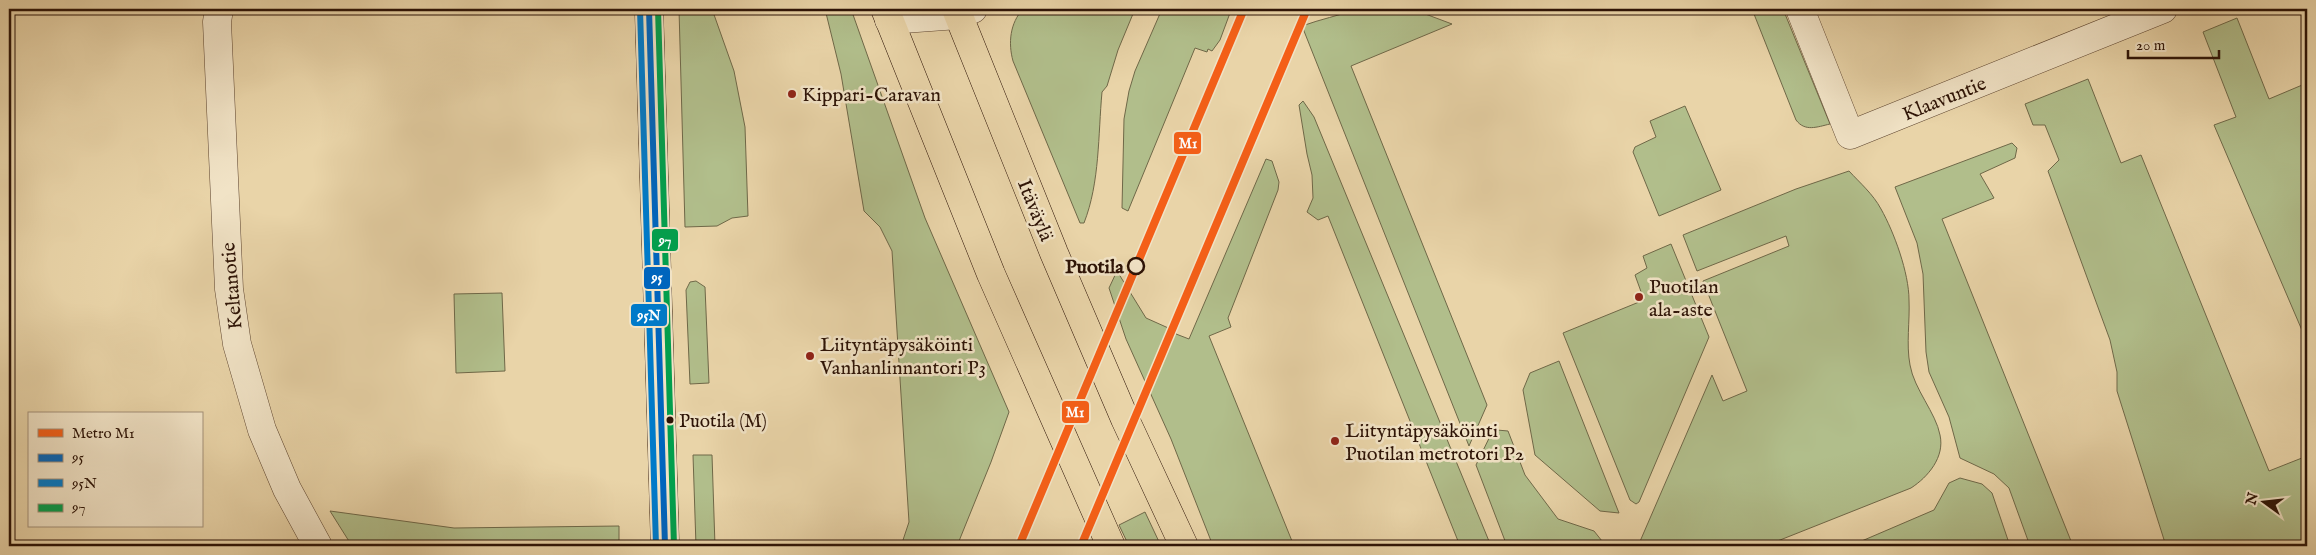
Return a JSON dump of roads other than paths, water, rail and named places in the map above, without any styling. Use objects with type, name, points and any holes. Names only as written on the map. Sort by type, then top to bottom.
[{"type":"main road","name":"Itäväylä","points":[[962,11],[1054,253],[1125,418],[1184,546]]},
{"type":"main road","points":[[894,13],[991,274],[1111,546]]},
{"type":"street","name":"Keltanotie","points":[[219,9],[217,22],[229,289],[237,344],[262,430],[287,488],[318,546]]},
{"type":"street","points":[[649,9],[665,546]]},
{"type":"street","name":"Klaavuntie","points":[[1800,9],[1850,135],[2163,9]]},
{"type":"street","points":[[894,13],[962,11]]},
{"type":"metro line","name":"M1","points":[[1019,546],[1244,9]]},
{"type":"metro line","name":"M1","points":[[1081,546],[1307,9]]},
{"type":"place","name":"Kippari-Caravan","points":[[792,94]]},
{"type":"place","name":"Puotila","points":[[1136,266]]},
{"type":"place","name":"Puotilan ala-aste","points":[[1639,297]]},
{"type":"place","name":"Liityntäpysäköinti Vanhanlinnantori P3","points":[[810,356]]},
{"type":"place","name":"Puotila (M)","points":[[670,420]]},
{"type":"place","name":"Liityntäpysäköinti Puotilan metrotori P2","points":[[1335,441]]}]
